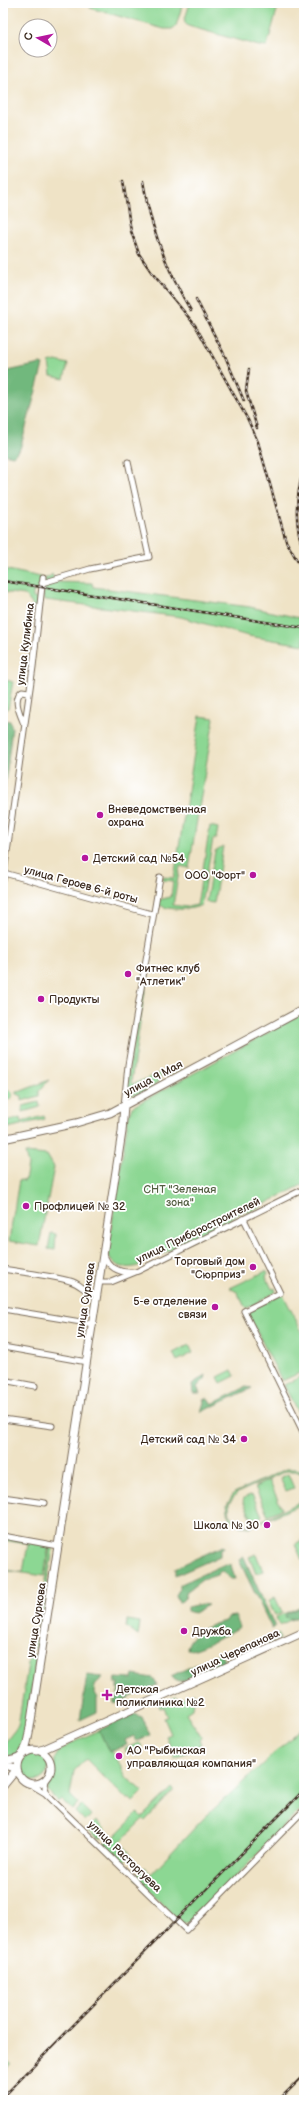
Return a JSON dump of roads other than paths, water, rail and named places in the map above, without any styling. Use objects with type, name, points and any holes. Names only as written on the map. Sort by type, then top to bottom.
[{"type":"main road","name":"улица 9 Мая","points":[[3,1139],[110,1114],[304,1009]]},
{"type":"main road","name":"улица Суркова","points":[[22,1756],[25,1750],[30,1726],[93,1324],[122,1132],[124,1106]]},
{"type":"main road","name":"улица Черепанова","points":[[36,1751],[44,1750],[304,1632]]},
{"type":"main road","name":"улица Суркова","points":[[30,1726],[30,1742],[32,1748],[36,1751]]},
{"type":"main road","name":"улица Черепанова","points":[[50,1762],[51,1751],[66,1740]]},
{"type":"main road","points":[[3,1760],[14,1759],[29,1751],[36,1751],[45,1754],[50,1762],[50,1771],[46,1779],[40,1783],[14,1781],[3,1786]]},
{"type":"main road","points":[[3,1786],[17,1770],[18,1761],[22,1756]]},
{"type":"main road","points":[[3,1764],[17,1770],[27,1782]]},
{"type":"main road","points":[[3,1773],[3,1786]]},
{"type":"street","name":"улица Кулибина","points":[[3,880],[29,692],[42,580],[149,557],[128,462]]},
{"type":"street","points":[[24,725],[17,706],[18,696],[22,691],[29,692]]},
{"type":"street","name":"улица Героев 6-й роты","points":[[4,873],[152,914]]},
{"type":"street","name":"улица Суркова","points":[[124,1106],[125,1085],[152,914],[160,877]]},
{"type":"street","name":"улица Приборостроителей","points":[[99,1282],[111,1282],[138,1271],[304,1189]]},
{"type":"street","points":[[244,1219],[280,1293],[244,1311],[304,1434]]},
{"type":"street","points":[[104,1250],[105,1259],[113,1268],[128,1272],[138,1271]]},
{"type":"street","points":[[3,1269],[70,1281],[80,1286],[88,1293],[97,1294]]},
{"type":"street","points":[[3,1309],[93,1324]]},
{"type":"street","points":[[3,1347],[87,1362]]},
{"type":"street","points":[[3,1380],[35,1386]]},
{"type":"street","points":[[3,1419],[52,1426]]},
{"type":"street","points":[[3,1497],[45,1504]]},
{"type":"street","points":[[3,1536],[58,1546]]},
{"type":"street","points":[[46,1779],[45,1787],[49,1797]]},
{"type":"street","name":"улица Расторгуева","points":[[27,1782],[41,1790],[49,1797],[186,1930],[304,1810]]},
{"type":"railway","points":[[123,181],[131,231],[139,254],[152,273],[195,325],[248,420],[258,442],[286,541],[298,562]]},
{"type":"railway","points":[[143,181],[155,232],[174,280],[191,311]]},
{"type":"railway","points":[[196,299],[225,356],[244,401]]},
{"type":"railway","points":[[249,369],[246,391],[257,428]]},
{"type":"railway","points":[[304,467],[299,489],[297,509],[298,530],[304,551]]},
{"type":"railway","points":[[3,581],[304,628]]},
{"type":"railway","points":[[3,2097],[304,1790]]},
{"type":"railway","points":[[279,2100],[304,2075]]},
{"type":"place","name":"Вневедомственная охрана","points":[[100,815]]},
{"type":"place","name":"Детский сад №54","points":[[85,858]]},
{"type":"place","name":"ООО \"Форт\"","points":[[253,875]]},
{"type":"place","name":"Фитнес клуб \"Атлетик\"","points":[[128,974]]},
{"type":"place","name":"Продукты","points":[[41,999]]},
{"type":"place","name":"Профлицей № 32","points":[[26,1206]]},
{"type":"place","name":"Торговый дом \"Сюрприз\"","points":[[253,1267]]},
{"type":"place","name":"5-е отделение связи","points":[[215,1307]]},
{"type":"place","name":"Детский сад № 34","points":[[244,1439]]},
{"type":"place","name":"Школа № 30","points":[[267,1525]]},
{"type":"place","name":"Дружба","points":[[184,1631]]},
{"type":"place","name":"Детская поликлиника №2","points":[[107,1695]]},
{"type":"place","name":"АО \"Рыбинская управляющая компания\"","points":[[119,1756]]},
{"type":"park label","name":"СНТ \"Зеленая зона\"","points":[[180,1195]]}]
